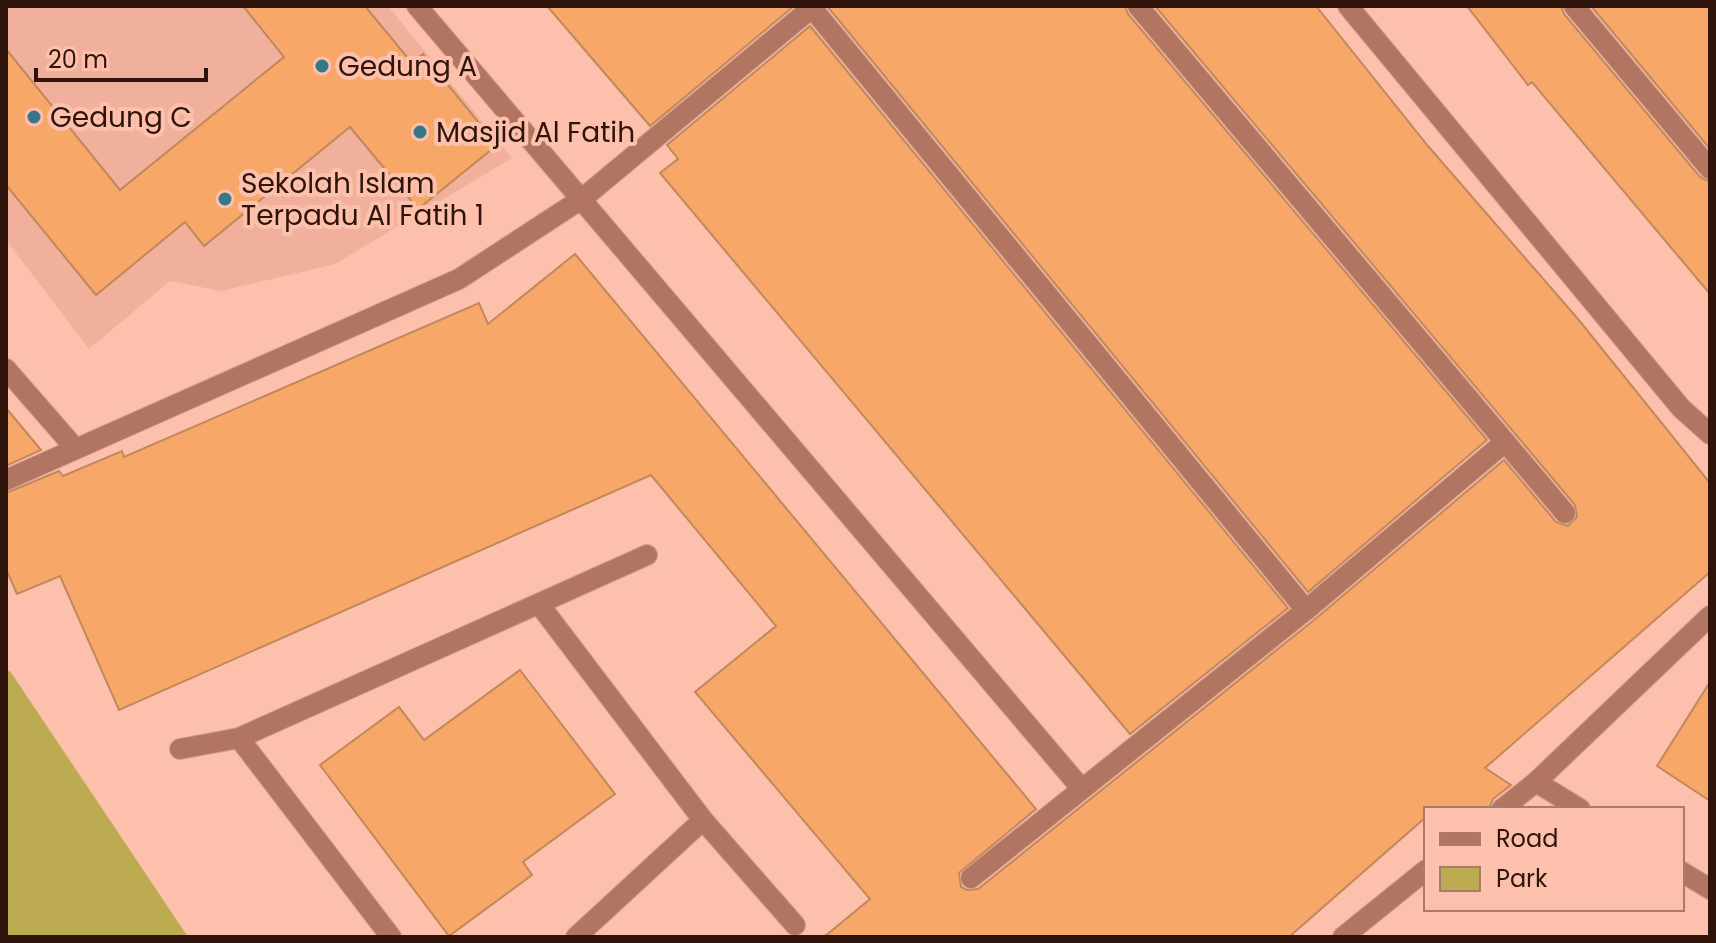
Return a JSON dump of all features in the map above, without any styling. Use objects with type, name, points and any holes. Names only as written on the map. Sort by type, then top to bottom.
[{"type":"street","points":[[417,6],[1081,788]]},
{"type":"street","points":[[1138,6],[1565,513]]},
{"type":"street","points":[[1348,6],[1681,408],[1710,434]]},
{"type":"street","points":[[1574,6],[1710,169]]},
{"type":"street","points":[[6,480],[74,447],[459,279],[583,198],[813,7],[1306,610]]},
{"type":"street","points":[[6,369],[74,447]]},
{"type":"street","points":[[971,878],[1306,610],[1505,442]]},
{"type":"street","points":[[180,749],[239,738],[647,555]]},
{"type":"street","points":[[539,604],[703,820],[795,925]]},
{"type":"street","points":[[1505,807],[1536,782],[1710,616]]},
{"type":"street","points":[[239,738],[391,937]]},
{"type":"street","points":[[1536,782],[1577,807]]},
{"type":"street","points":[[576,937],[703,820]]},
{"type":"street","points":[[1343,937],[1424,872]]},
{"type":"street","points":[[1684,873],[1710,889]]},
{"type":"shaded area","name":"Sekolah Islam Terpadu Al Fatih 1","points":[[6,6],[388,6],[512,158],[335,264],[221,291],[170,281],[89,349],[6,240]]},
{"type":"green space","points":[[10,671],[188,937],[6,937],[6,672]]},
{"type":"building","points":[[243,6],[365,6],[412,63],[423,54],[497,145],[418,209],[350,127],[204,246],[185,222],[96,295],[6,185],[6,49],[120,190],[284,57]]},
{"type":"building","points":[[547,6],[794,6],[650,126]]},
{"type":"building","points":[[827,6],[1125,6],[1128,14],[1487,440],[1308,592]]},
{"type":"building","points":[[1155,6],[1316,6],[1428,146],[1578,319],[1710,483],[1710,572],[1485,768],[1511,785],[1493,799],[1490,807],[1424,807],[1424,819],[1289,937],[824,937],[870,899],[695,692],[776,626],[651,475],[119,710],[60,576],[17,594],[6,569],[6,493],[59,471],[63,476],[122,451],[124,457],[479,303],[488,324],[575,254],[1036,809],[959,873],[961,887],[967,890],[978,889],[1314,620],[1504,460],[1556,522],[1568,526],[1577,517],[1575,505]]},
{"type":"building","points":[[1467,6],[1561,6],[1564,14],[1700,177],[1710,182],[1710,294],[1532,82],[1528,85]]},
{"type":"building","points":[[1591,6],[1710,6],[1710,149]]},
{"type":"building","points":[[810,26],[1288,608],[1130,734],[660,173],[678,159],[667,145]]},
{"type":"building","points":[[6,408],[41,450],[6,466]]},
{"type":"building","points":[[520,670],[615,794],[523,862],[532,875],[449,936],[320,765],[399,707],[424,740]]},
{"type":"building","points":[[1710,682],[1710,801],[1657,766]]},
{"type":"place","name":"Gedung A","points":[[322,66]]},
{"type":"place","name":"Gedung C","points":[[34,117]]},
{"type":"place","name":"Masjid Al Fatih","points":[[420,132]]},
{"type":"place","name":"Sekolah Islam Terpadu Al Fatih 1","points":[[225,199]]}]
